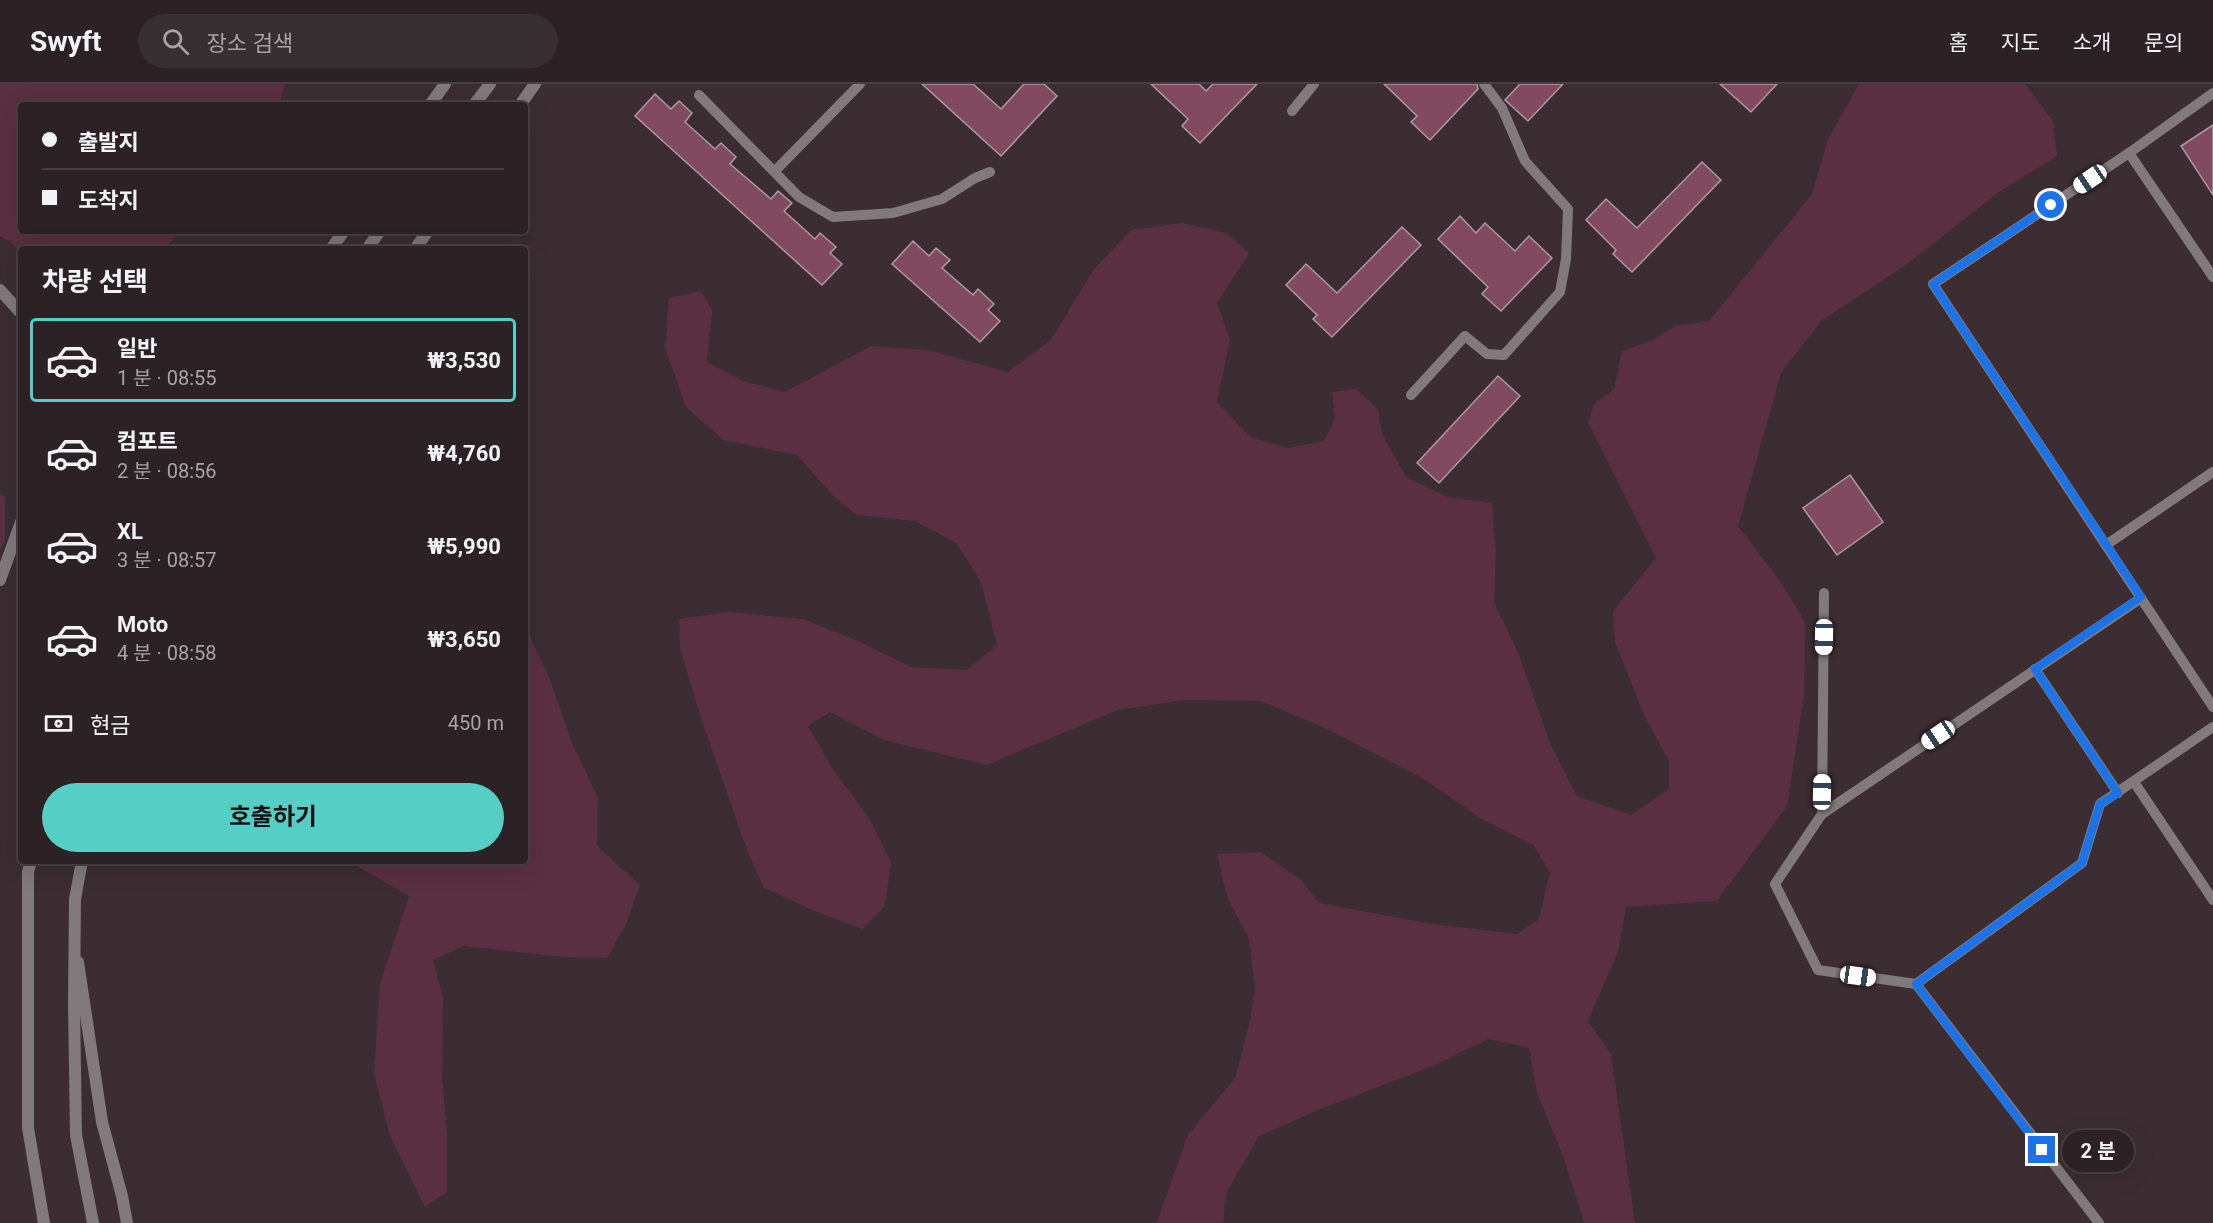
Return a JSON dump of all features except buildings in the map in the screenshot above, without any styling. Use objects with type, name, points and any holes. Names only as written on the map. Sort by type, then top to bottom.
[{"type":"street","points":[[432,102],[445,84]]},
{"type":"street","points":[[476,102],[489,84]]},
{"type":"street","points":[[522,102],[536,84]]},
{"type":"street","points":[[0,290],[18,310]]},
{"type":"street","points":[[0,580],[18,530]]},
{"type":"street","points":[[30,864],[28,872],[26,989],[28,1128],[44,1223]]},
{"type":"street","points":[[81,864],[75,899],[76,1136],[93,1223]]},
{"type":"street","points":[[75,940],[102,1122],[127,1223]]},
{"type":"lane","points":[[775,171],[860,84]]},
{"type":"lane","points":[[1293,111],[1314,84]]},
{"type":"lane","points":[[1411,394],[1465,336],[1487,354],[1504,355],[1560,292],[1566,259],[1568,209],[1525,161],[1502,108],[1484,84]]},
{"type":"lane","points":[[2213,93],[2129,153],[1933,284],[2213,707]]},
{"type":"lane","points":[[699,95],[799,197],[833,217],[893,213],[942,199],[975,178],[990,172]]},
{"type":"lane","points":[[2129,153],[2213,277]]},
{"type":"lane","points":[[2106,545],[2213,472]]},
{"type":"lane","points":[[1822,814],[1824,593]]},
{"type":"lane","points":[[2141,597],[1822,814],[1775,884],[1818,970],[1916,984],[2082,863],[2100,804],[2213,727]]},
{"type":"lane","points":[[2035,669],[2118,793]]},
{"type":"lane","points":[[2134,782],[2213,900]]},
{"type":"lane","points":[[1916,984],[2098,1223]]},
{"type":"shaded area","points":[[0,84],[285,84],[280,102],[18,102],[18,234],[179,234],[166,246],[18,246],[18,250],[11,242],[0,236]]},
{"type":"shaded area","points":[[1859,84],[2025,84],[2053,121],[2057,156],[1999,192],[1906,265],[1821,321],[1781,373],[1738,526],[1781,582],[1805,622],[1804,696],[1787,806],[1717,901],[1626,907],[1618,952],[1588,1021],[1611,1054],[1635,1223],[1584,1223],[1563,1156],[1537,1093],[1529,1048],[1488,1039],[1433,1066],[1318,1110],[1259,1136],[1226,1193],[1223,1223],[1157,1223],[1187,1136],[1235,1078],[1250,1021],[1255,989],[1249,939],[1227,897],[1217,854],[1261,852],[1301,880],[1319,903],[1433,924],[1517,934],[1539,919],[1550,872],[1533,845],[1482,819],[1422,778],[1325,728],[1260,701],[1185,700],[1118,710],[987,765],[884,740],[830,712],[808,726],[834,771],[869,818],[891,862],[885,906],[862,929],[764,888],[749,855],[700,716],[680,647],[679,619],[728,612],[803,619],[856,640],[911,667],[967,670],[997,645],[981,582],[956,543],[915,521],[857,515],[833,496],[797,455],[723,440],[686,407],[665,348],[669,298],[701,291],[712,310],[707,362],[743,381],[785,392],[871,346],[928,350],[1008,372],[1051,340],[1094,269],[1131,230],[1182,223],[1226,233],[1249,253],[1217,303],[1230,339],[1217,402],[1252,438],[1289,448],[1324,441],[1335,419],[1332,392],[1356,389],[1378,409],[1382,434],[1406,477],[1448,497],[1492,503],[1496,555],[1494,602],[1520,657],[1549,741],[1577,796],[1631,815],[1669,789],[1669,761],[1644,715],[1615,642],[1613,611],[1656,558],[1588,422],[1594,404],[1614,389],[1622,351],[1653,340],[1675,326],[1709,321],[1812,194],[1828,139]]},
{"type":"shaded area","points":[[0,494],[5,497],[5,542],[0,549]]},
{"type":"shaded area","points":[[528,633],[547,672],[573,745],[598,798],[597,846],[640,885],[626,924],[607,958],[562,957],[464,946],[433,960],[443,997],[442,1079],[447,1132],[447,1192],[425,1207],[390,1136],[374,1073],[380,983],[409,896],[353,864],[528,864]]},
{"type":"route","points":[[2042,1150],[1916,984],[2082,863],[2100,804],[2118,793],[2035,669],[2141,597],[1933,284],[2051,205]]}]
